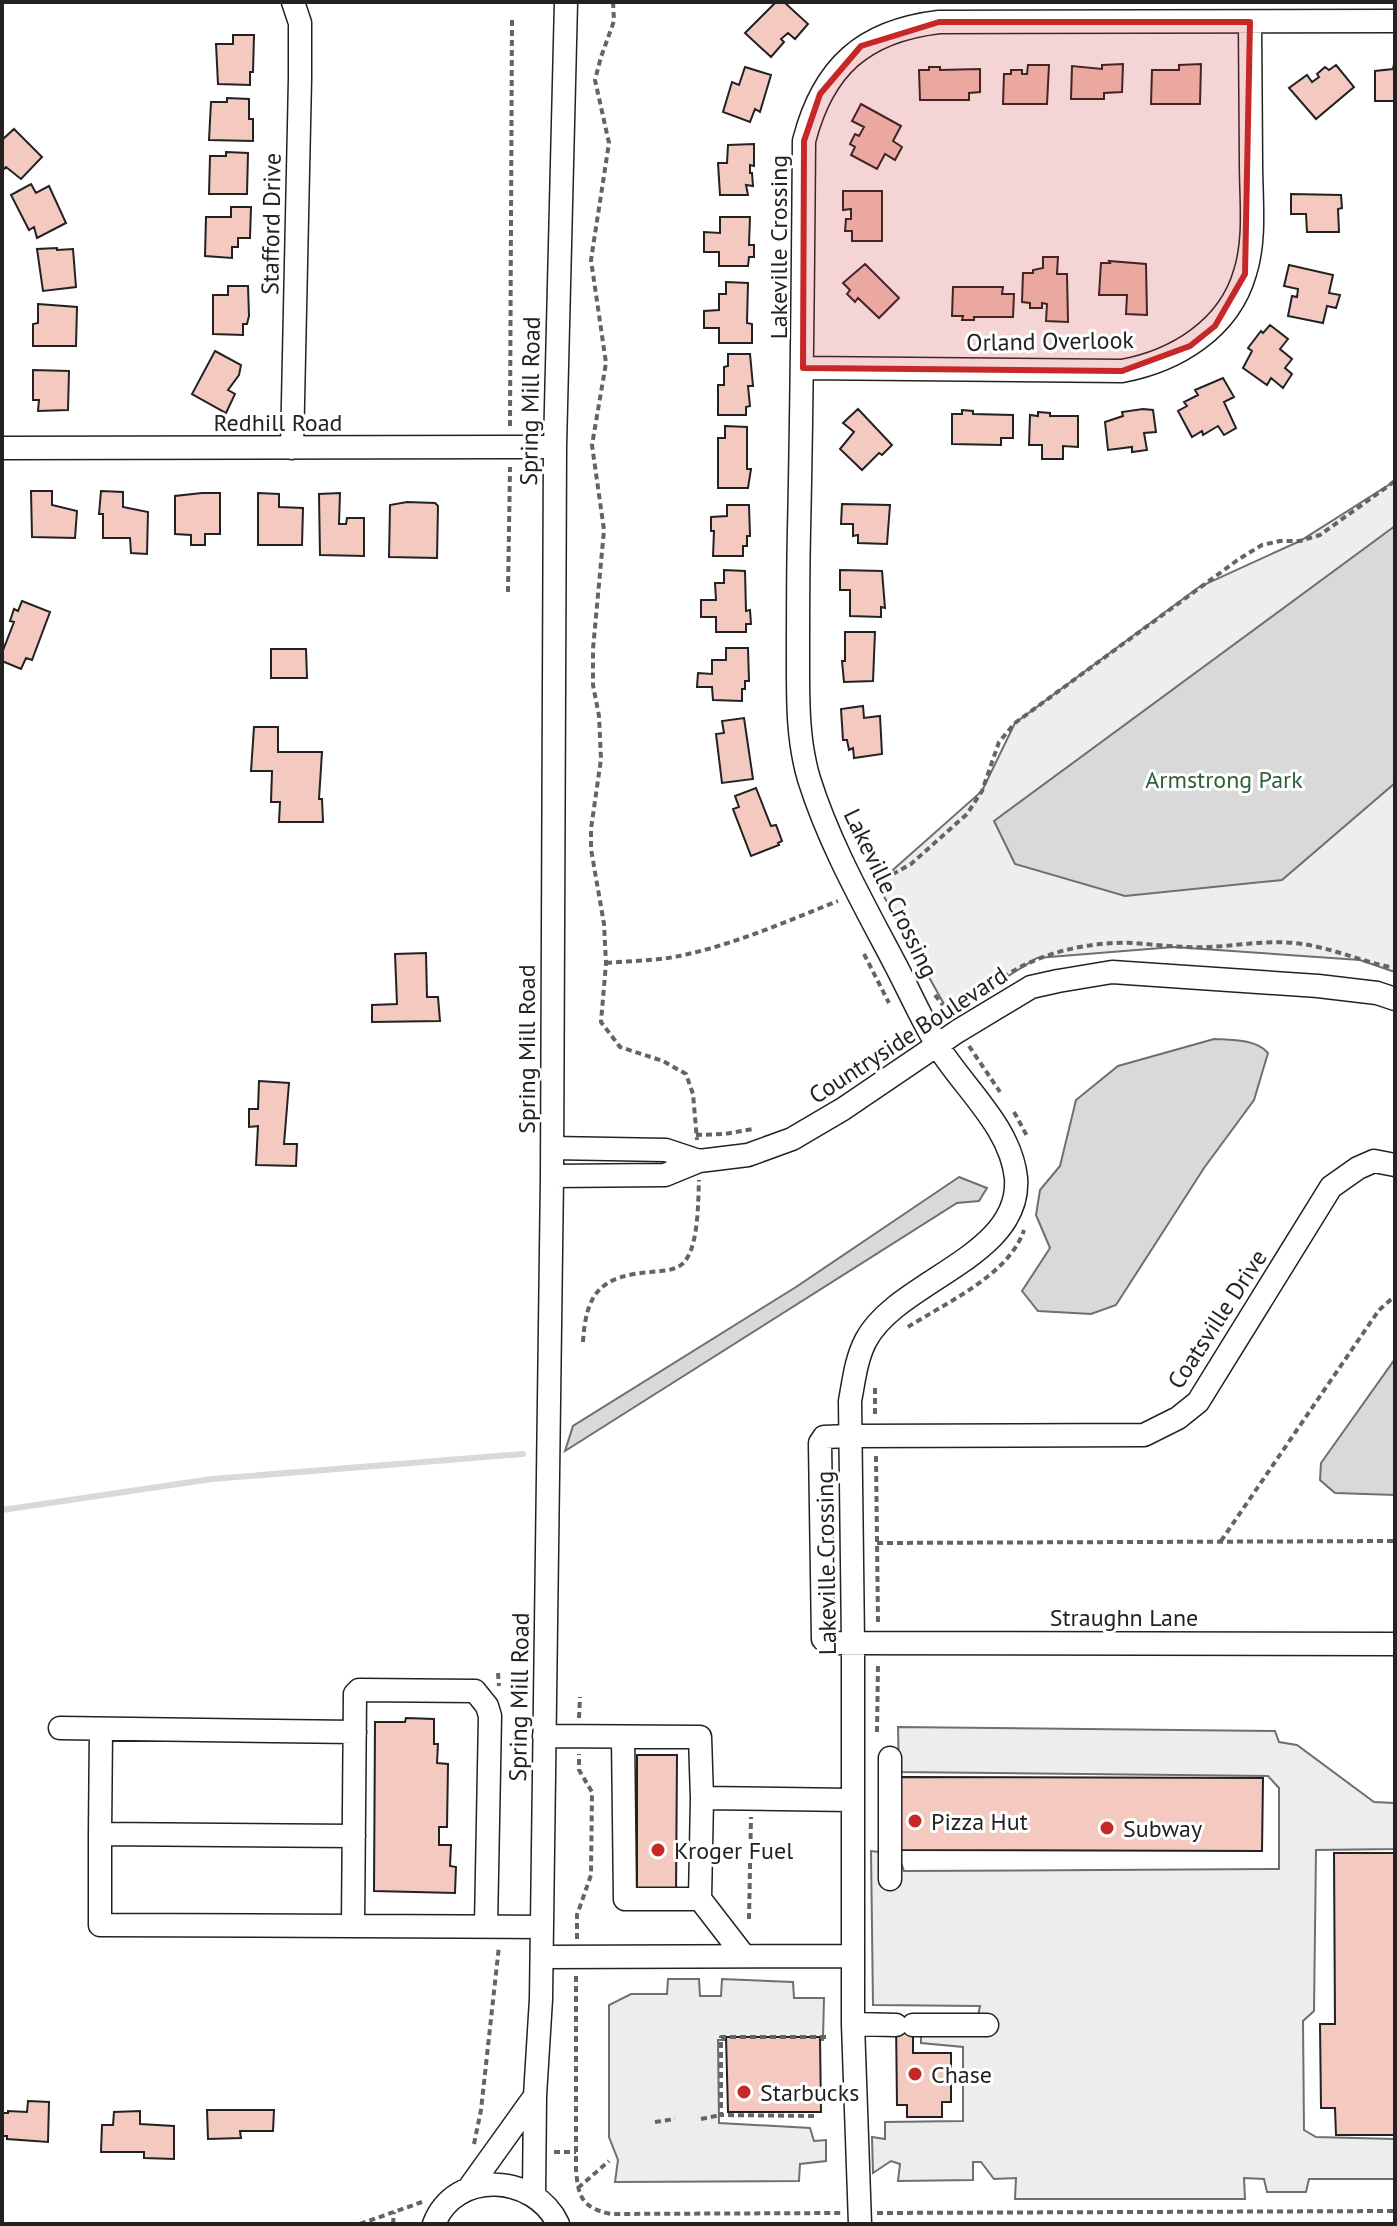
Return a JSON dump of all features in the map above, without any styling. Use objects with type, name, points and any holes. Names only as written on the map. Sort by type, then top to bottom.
[{"type":"street","name":"Stafford Drive","points":[[292,448],[300,79],[300,23],[293,2]]},
{"type":"street","name":"Spring Mill Road","points":[[534,2195],[542,1957],[552,1176],[555,447],[566,2]]},
{"type":"street","name":"Lakeville Crossing","points":[[860,2219],[852,1956],[850,1401],[854,1376],[867,1338],[908,1297],[972,1254],[1001,1227],[1013,1203],[1016,1179],[1007,1143],[938,1046],[857,891],[822,812],[802,750],[798,713],[798,588],[804,141],[820,94],[839,66],[861,46],[913,25],[939,22],[1395,21]]},
{"type":"street","name":"Orland Overlook","points":[[803,368],[1122,371],[1141,367],[1190,346],[1215,326],[1234,299],[1245,274],[1251,216],[1250,22]]},
{"type":"street","name":"Redhill Road","points":[[2,448],[555,447]]},
{"type":"street","name":"Countryside Boulevard","points":[[552,1176],[665,1175],[699,1161],[748,1155],[792,1139],[1031,987],[1112,972],[1318,986],[1377,993],[1395,999]]},
{"type":"street","points":[[552,1148],[666,1150],[699,1161]]},
{"type":"street","name":"Coatsville Drive","points":[[851,1436],[1144,1435],[1178,1418],[1198,1402],[1331,1187],[1374,1161],[1395,1165]]},
{"type":"street","points":[[851,1436],[824,1437],[820,1443],[823,1639],[827,1643],[853,1643]]},
{"type":"street","name":"Straughn Lane","points":[[853,1643],[1395,1644]]},
{"type":"street","points":[[353,1926],[355,1694],[359,1690],[475,1691],[487,1706],[490,1716],[493,1926]]},
{"type":"street","points":[[60,1728],[355,1732]]},
{"type":"street","points":[[101,1729],[100,1925],[542,1927]]},
{"type":"street","points":[[544,1736],[700,1737],[700,1899],[744,1956]]},
{"type":"street","points":[[623,1737],[625,1899],[700,1899]]},
{"type":"street","points":[[890,1758],[890,1879]]},
{"type":"street","points":[[702,1798],[851,1800]]},
{"type":"street","points":[[100,1834],[354,1836]]},
{"type":"street","points":[[542,1957],[852,1956]]},
{"type":"street","points":[[853,2024],[987,2025]]},
{"type":"street","points":[[429,2217],[469,2188],[535,2096]]},
{"type":"street","points":[[469,2188],[491,2183],[514,2185],[547,2206],[558,2224]]},
{"type":"path","points":[[583,1342],[584,1315],[598,1290],[609,1280],[629,1274],[669,1271],[682,1265],[689,1255],[695,1237],[699,1161],[693,1094],[686,1074],[663,1061],[620,1047],[601,1022],[606,963],[604,924],[591,849],[591,829],[601,759],[599,716],[593,685],[593,649],[604,530],[592,445],[606,363],[591,260],[609,143],[595,80],[614,21],[613,2]]},
{"type":"path","points":[[508,592],[512,17]]},
{"type":"path","points":[[606,963],[666,958],[752,935],[877,884],[911,864],[967,814],[982,791],[999,742],[1015,723],[1239,559],[1262,545],[1300,541],[1320,535],[1395,481]]},
{"type":"path","points":[[958,1031],[1005,1099]]},
{"type":"path","points":[[1014,1111],[1023,1124],[1032,1148]]},
{"type":"path","points":[[899,1334],[989,1276],[1011,1257],[1027,1221]]},
{"type":"path","points":[[1221,1541],[1379,1310],[1395,1296]]},
{"type":"path","points":[[875,1380],[877,1732]]},
{"type":"path","points":[[877,1543],[1395,1541]]},
{"type":"path","points":[[498,1673],[499,1688]]},
{"type":"path","points":[[580,1697],[579,1770],[592,1792],[591,1875],[577,1915],[576,2169],[581,2196],[594,2211],[860,2219],[1395,2211]]},
{"type":"path","points":[[742,1817],[751,1817],[749,1919]]},
{"type":"path","points":[[472,2152],[481,2110],[493,1926]]},
{"type":"path","points":[[721,2115],[721,2037],[829,2037]]},
{"type":"path","points":[[701,2119],[721,2115],[814,2116]]},
{"type":"path","points":[[655,2122],[675,2119]]},
{"type":"path","points":[[578,2188],[609,2161]]},
{"type":"path","points":[[393,2224],[394,2212]]},
{"type":"path","points":[[360,2224],[394,2212],[429,2217]]},
{"type":"path","points":[[615,2214],[616,2224]]},
{"type":"highlighted area","points":[[939,22],[1250,22],[1245,274],[1215,326],[1190,346],[1122,371],[803,368],[804,141],[820,94],[861,46]]},
{"type":"green space","name":"Armstrong Park","points":[[1395,481],[1395,972],[1360,960],[1174,947],[1037,958],[949,1013],[877,884],[982,791],[1015,723],[1199,587],[1300,541]]},
{"type":"shaded area","points":[[1395,526],[1395,783],[1282,880],[1125,896],[1015,864],[994,821]]},
{"type":"shaded area","points":[[1214,1039],[1250,1043],[1268,1053],[1254,1100],[1204,1168],[1116,1305],[1091,1314],[1038,1311],[1022,1291],[1050,1248],[1036,1215],[1040,1190],[1060,1166],[1076,1100],[1118,1066]]},
{"type":"shaded area","points":[[959,1177],[987,1188],[979,1201],[957,1203],[565,1451],[573,1426],[796,1287]]},
{"type":"shaded area","points":[[1395,1359],[1395,1495],[1335,1493],[1320,1480],[1321,1463]]},
{"type":"shaded area","points":[[898,1727],[1275,1731],[1279,1742],[1297,1745],[1374,1802],[1395,1803],[1395,1849],[1316,1850],[1314,2011],[1303,2021],[1304,2130],[1316,2137],[1395,2139],[1395,2179],[1309,2179],[1306,2192],[1267,2192],[1264,2179],[1244,2178],[1245,2199],[1015,2199],[1016,2178],[994,2179],[981,2162],[973,2162],[973,2180],[898,2181],[900,2164],[891,2161],[873,2173],[872,2137],[885,2139],[885,2122],[963,2121],[963,2047],[921,2043],[921,2017],[978,2017],[980,2006],[873,2005],[871,1851],[898,1854],[904,1871],[1279,1869],[1279,1788],[1268,1776],[899,1772]]},
{"type":"shaded area","points":[[668,1979],[699,1979],[700,1996],[721,1996],[722,1979],[793,1982],[794,1998],[824,1998],[823,2040],[718,2040],[719,2123],[810,2128],[814,2141],[826,2140],[826,2161],[800,2164],[799,2181],[615,2182],[618,2160],[609,2137],[609,2005],[631,1994],[667,1994]]},
{"type":"building","points":[[776,2],[784,2],[808,24],[795,39],[788,33],[781,39],[784,42],[771,57],[745,33]]},
{"type":"building","points":[[233,35],[254,35],[250,85],[218,84],[216,44],[233,44]]},
{"type":"building","points":[[1123,64],[1122,92],[1104,93],[1104,99],[1071,99],[1072,66],[1102,69],[1102,65]]},
{"type":"building","points":[[1201,64],[1200,104],[1151,104],[1152,70],[1179,70],[1179,65]]},
{"type":"building","points":[[1394,64],[1395,101],[1375,101],[1375,71],[1393,69]]},
{"type":"building","points":[[1028,65],[1049,65],[1047,104],[1003,104],[1004,74],[1022,70],[1022,74],[1027,74]]},
{"type":"building","points":[[1336,65],[1354,87],[1316,119],[1289,88],[1307,75],[1312,82],[1325,67],[1329,70]]},
{"type":"building","points":[[745,67],[771,75],[760,112],[755,109],[750,122],[723,112],[732,82],[739,85]]},
{"type":"building","points":[[929,67],[940,67],[940,70],[980,69],[980,92],[969,93],[969,100],[920,100],[919,70],[929,70]]},
{"type":"building","points":[[227,98],[249,99],[253,141],[209,140],[211,102],[227,102]]},
{"type":"building","points":[[861,104],[901,126],[893,141],[902,147],[895,160],[885,154],[877,169],[851,155],[855,147],[850,144],[855,134],[859,136],[864,127],[852,121]]},
{"type":"building","points":[[14,129],[42,157],[21,179],[6,167],[2,171],[2,140]]},
{"type":"building","points":[[754,144],[754,166],[750,165],[753,186],[746,185],[748,195],[720,195],[718,163],[727,163],[728,145]]},
{"type":"building","points":[[226,152],[248,153],[247,194],[209,194],[210,156],[226,156]]},
{"type":"building","points":[[31,184],[36,193],[49,186],[66,223],[37,238],[34,227],[29,230],[11,195]]},
{"type":"building","points":[[843,191],[882,191],[882,241],[852,241],[852,231],[845,231],[846,219],[851,219],[851,209],[843,210]]},
{"type":"building","points":[[1291,194],[1341,195],[1339,232],[1307,232],[1306,214],[1291,214]]},
{"type":"building","points":[[231,207],[251,207],[250,238],[238,238],[238,247],[232,247],[232,258],[205,256],[206,217],[231,217]]},
{"type":"building","points":[[720,217],[750,217],[749,245],[754,245],[754,257],[749,257],[748,266],[719,266],[719,252],[704,252],[704,232],[720,233]]},
{"type":"building","points":[[37,249],[73,249],[76,287],[43,291]]},
{"type":"building","points":[[1043,257],[1058,257],[1057,274],[1067,274],[1068,322],[1046,321],[1047,304],[1042,303],[1042,308],[1030,308],[1030,303],[1022,302],[1023,273],[1033,273],[1033,270],[1043,268]]},
{"type":"building","points":[[1101,263],[1146,264],[1147,315],[1126,314],[1127,295],[1099,295]]},
{"type":"building","points":[[865,264],[899,298],[879,318],[858,298],[855,302],[847,294],[850,290],[843,283]]},
{"type":"building","points":[[1289,265],[1333,275],[1329,293],[1340,295],[1336,308],[1327,306],[1323,323],[1288,316],[1292,296],[1297,297],[1298,289],[1284,286]]},
{"type":"building","points":[[726,282],[748,283],[747,323],[752,324],[752,343],[719,343],[719,328],[704,328],[704,311],[719,310],[719,294],[726,294]]},
{"type":"building","points":[[228,286],[248,286],[249,316],[247,324],[243,324],[243,335],[213,334],[213,295],[228,295]]},
{"type":"building","points":[[953,287],[1003,287],[1002,294],[1014,294],[1013,317],[962,320],[963,316],[952,316]]},
{"type":"building","points":[[38,304],[77,307],[76,346],[33,346],[33,324],[38,323]]},
{"type":"building","points":[[1270,325],[1288,339],[1280,349],[1292,359],[1285,368],[1292,374],[1283,388],[1271,378],[1267,385],[1243,368],[1252,351],[1248,348]]},
{"type":"building","points":[[215,351],[241,365],[239,375],[228,390],[235,394],[226,413],[192,394]]},
{"type":"building","points":[[728,354],[750,354],[753,386],[748,386],[750,406],[746,407],[746,415],[718,415],[718,385],[724,385]]},
{"type":"building","points":[[33,370],[69,371],[68,410],[38,411],[39,400],[33,400]]},
{"type":"building","points":[[1223,378],[1234,397],[1224,402],[1236,428],[1224,435],[1218,426],[1203,435],[1202,431],[1192,437],[1178,411],[1187,406],[1184,402],[1198,395],[1195,390]]},
{"type":"building","points":[[858,409],[892,445],[862,470],[840,449],[854,432],[843,423]]},
{"type":"building","points":[[962,410],[973,411],[973,414],[1013,415],[1013,438],[1001,438],[1001,445],[952,444],[952,414],[962,414]]},
{"type":"building","points":[[1153,410],[1156,432],[1144,433],[1147,450],[1132,452],[1132,447],[1108,450],[1105,422],[1123,416],[1122,412]]},
{"type":"building","points":[[1038,412],[1050,413],[1050,416],[1078,416],[1078,447],[1063,446],[1063,459],[1042,459],[1042,445],[1029,445],[1030,415],[1038,416]]},
{"type":"building","points":[[725,426],[747,427],[747,469],[751,469],[748,488],[718,488],[718,438],[725,438]]},
{"type":"building","points":[[31,491],[52,491],[52,505],[77,511],[75,538],[32,537]]},
{"type":"building","points":[[101,491],[123,492],[123,507],[148,512],[147,554],[131,553],[130,538],[103,538],[103,514],[99,514]]},
{"type":"building","points":[[220,493],[220,534],[205,534],[205,545],[191,545],[191,535],[175,534],[175,496]]},
{"type":"building","points":[[258,493],[279,494],[279,507],[303,508],[302,545],[258,545]]},
{"type":"building","points":[[340,493],[339,524],[346,524],[347,518],[364,518],[364,556],[320,555],[319,494]]},
{"type":"building","points":[[435,503],[438,506],[437,558],[389,557],[390,505]]},
{"type":"building","points":[[842,504],[890,505],[887,544],[858,543],[858,535],[853,536],[853,524],[841,524]]},
{"type":"building","points":[[727,505],[749,505],[750,536],[747,536],[747,546],[743,546],[743,556],[713,556],[711,517],[727,516]]},
{"type":"building","points":[[724,570],[745,571],[746,611],[750,610],[751,624],[746,624],[746,632],[716,632],[716,617],[701,617],[701,600],[716,600],[715,583],[724,583]]},
{"type":"building","points":[[840,570],[882,571],[885,608],[881,607],[881,617],[850,616],[850,590],[840,590]]},
{"type":"building","points":[[22,601],[50,612],[32,660],[26,658],[21,669],[2,661],[2,653],[14,622],[10,621],[14,609],[18,611]]},
{"type":"building","points":[[845,632],[875,632],[873,681],[844,682],[842,661],[845,661]]},
{"type":"building","points":[[726,648],[748,648],[749,681],[745,681],[745,689],[742,689],[742,701],[713,700],[712,687],[697,687],[698,673],[712,674],[712,660],[726,660]]},
{"type":"building","points":[[271,649],[306,649],[307,678],[271,678]]},
{"type":"building","points":[[863,706],[864,718],[880,716],[882,754],[854,758],[853,748],[849,750],[847,740],[843,740],[841,709]]},
{"type":"building","points":[[744,718],[753,779],[722,783],[716,734],[724,733],[722,721]]},
{"type":"building","points":[[254,727],[278,727],[278,752],[322,752],[319,799],[322,799],[323,822],[279,822],[280,802],[271,802],[272,771],[251,771]]},
{"type":"building","points":[[756,788],[771,826],[776,825],[782,841],[751,856],[733,809],[739,807],[735,796]]},
{"type":"building","points":[[426,953],[427,997],[438,997],[440,1021],[372,1022],[372,1005],[397,1004],[395,954]]},
{"type":"building","points":[[259,1081],[289,1083],[284,1144],[297,1144],[296,1166],[256,1165],[258,1126],[249,1127],[249,1109],[258,1109]]},
{"type":"building","points":[[406,1718],[434,1719],[437,1763],[448,1764],[447,1827],[439,1827],[439,1845],[451,1845],[450,1866],[456,1867],[455,1893],[374,1891],[375,1722],[405,1722]]},
{"type":"building","points":[[637,1755],[677,1755],[676,1896],[637,1896]]},
{"type":"building","points":[[901,1777],[1263,1778],[1262,1851],[900,1850]]},
{"type":"building","points":[[1334,1853],[1395,1853],[1395,2135],[1336,2135],[1335,2108],[1321,2108],[1320,2024],[1335,2024]]},
{"type":"building","points":[[913,2020],[913,2053],[951,2053],[951,2102],[942,2102],[942,2117],[907,2117],[907,2105],[897,2105],[896,2021]]},
{"type":"building","points":[[726,2037],[820,2037],[821,2112],[728,2112]]},
{"type":"building","points":[[28,2101],[49,2102],[48,2142],[2,2136],[2,2113],[27,2112]]},
{"type":"building","points":[[207,2110],[274,2110],[273,2131],[240,2131],[241,2138],[208,2139]]},
{"type":"building","points":[[140,2111],[140,2124],[174,2126],[174,2159],[144,2158],[144,2152],[101,2152],[102,2125],[113,2125],[114,2112]]},
{"type":"waterway","points":[[2,1510],[212,1479],[523,1454]]},
{"type":"place","name":"Pizza Hut","points":[[915,1821]]},
{"type":"place","name":"Subway","points":[[1107,1828]]},
{"type":"place","name":"Kroger Fuel","points":[[658,1850]]},
{"type":"place","name":"Chase","points":[[915,2074]]},
{"type":"place","name":"Starbucks","points":[[744,2092]]}]
